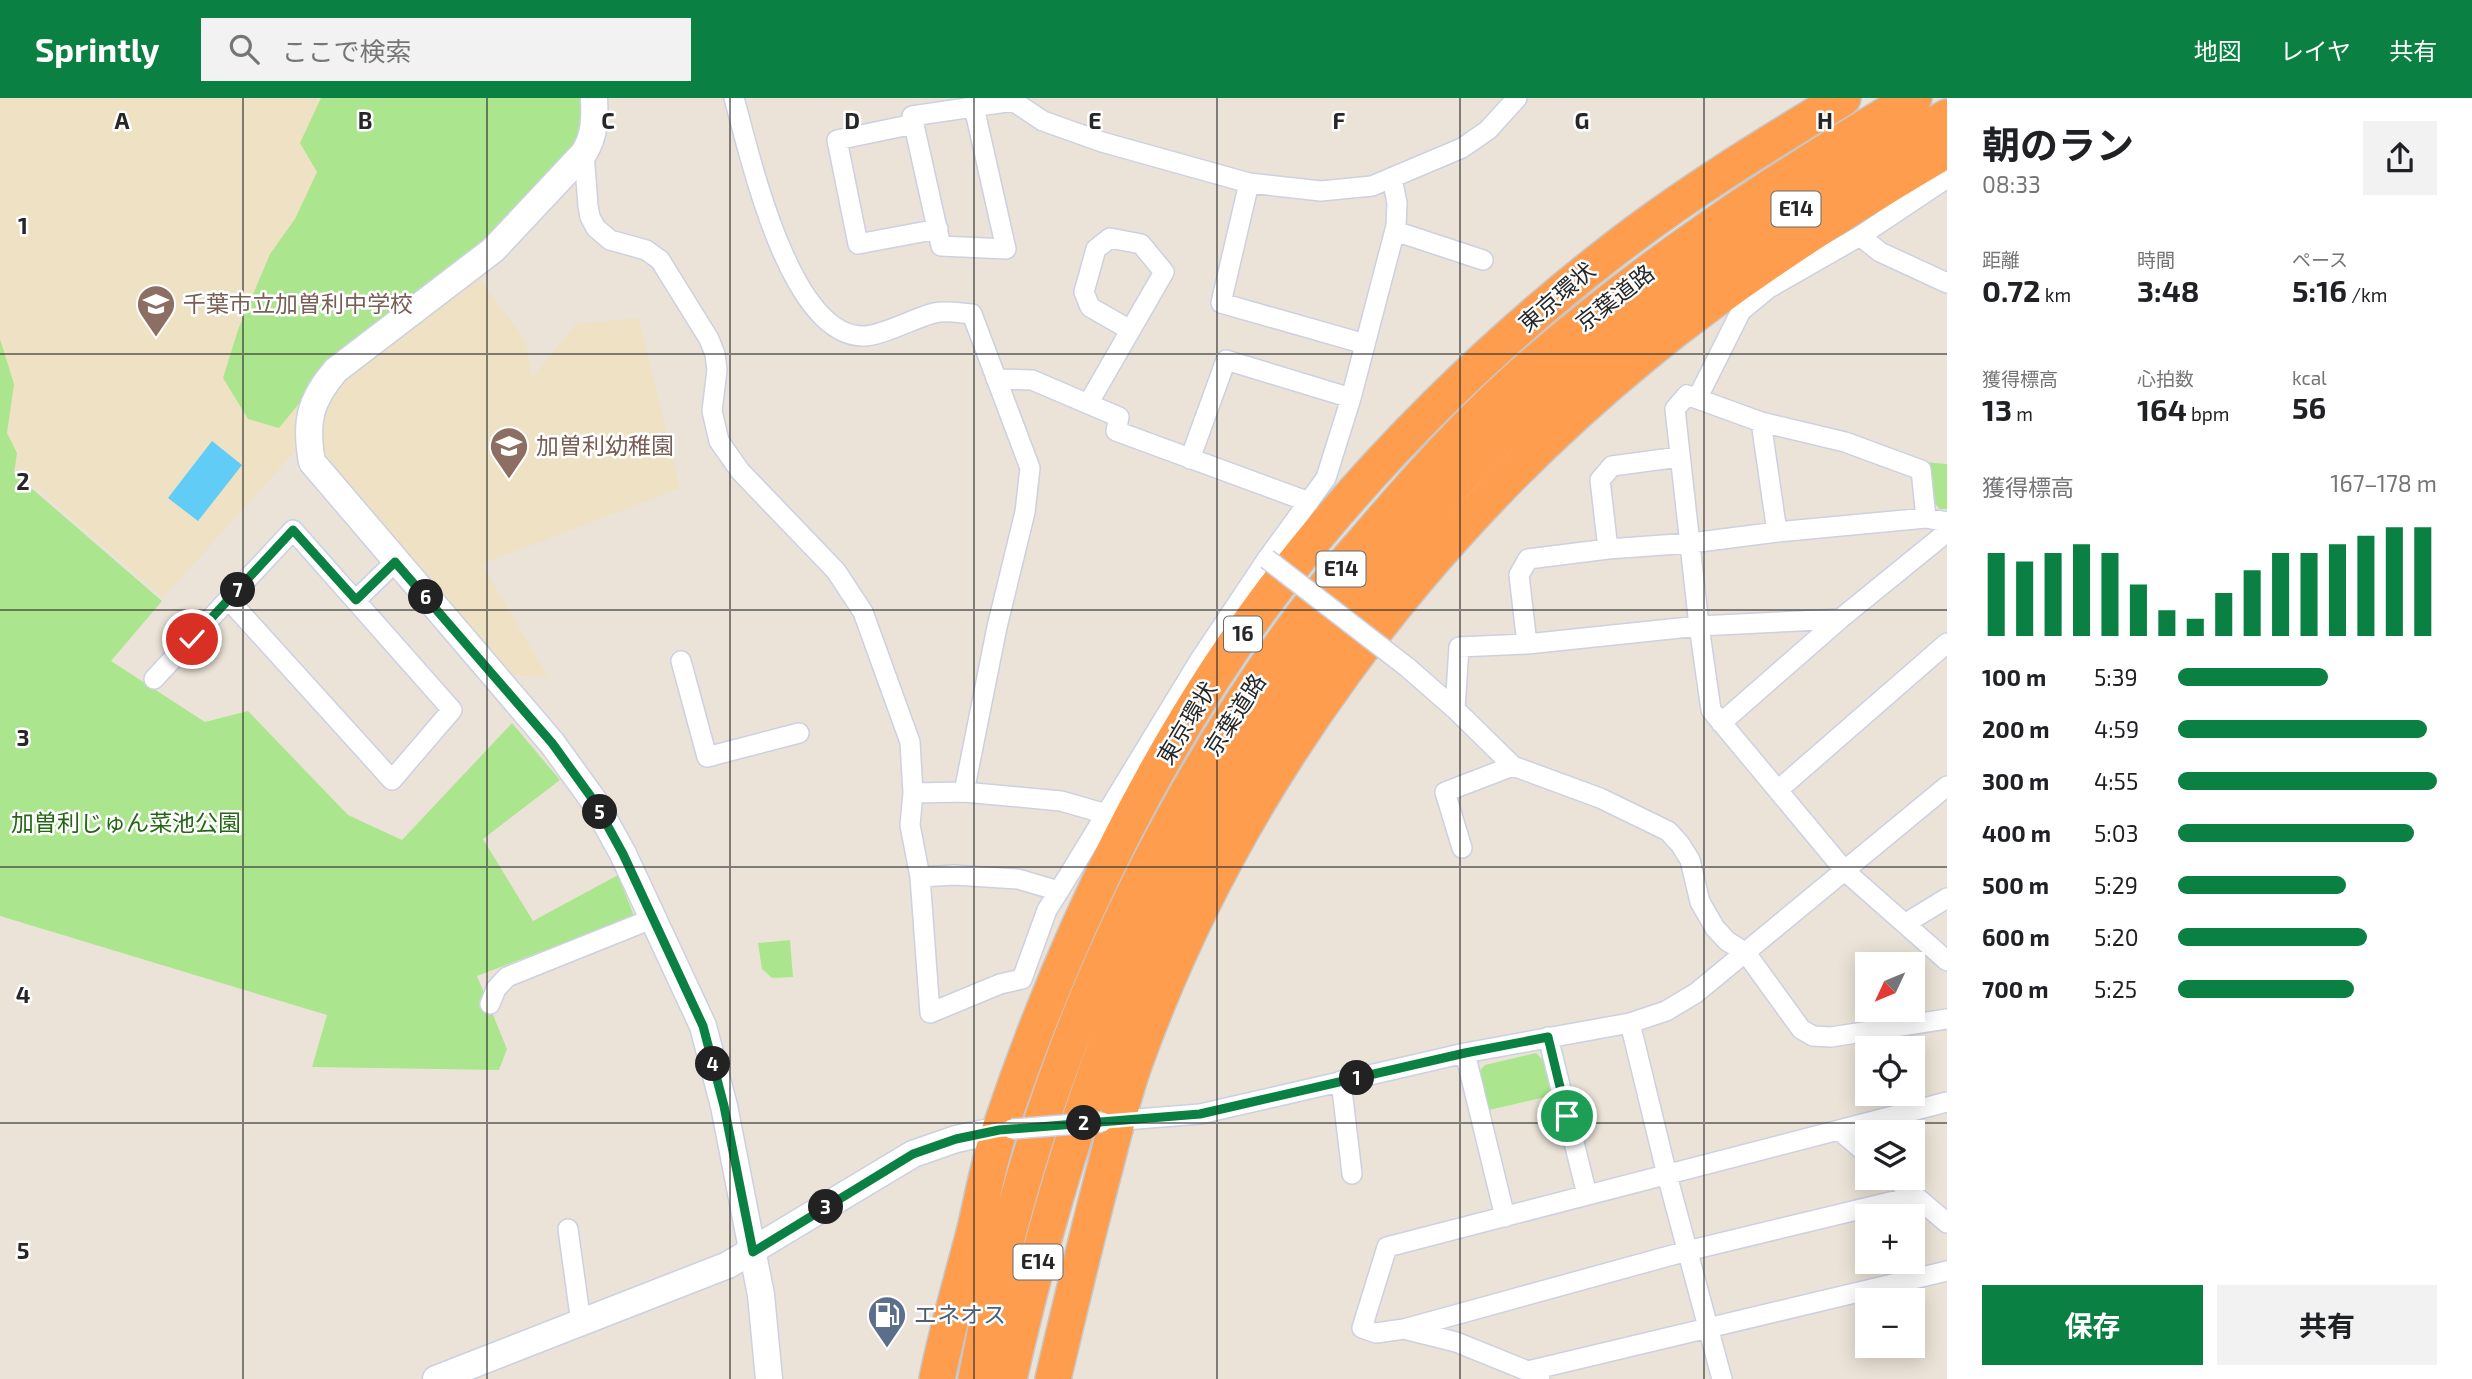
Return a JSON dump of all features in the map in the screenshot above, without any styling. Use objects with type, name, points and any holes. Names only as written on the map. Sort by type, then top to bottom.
[{"type":"highway","name":"東京環状","points":[[937,1379],[1006,1129],[1047,1003],[1096,886],[1147,789],[1216,673],[1282,580],[1337,512],[1440,402],[1544,307],[1613,250],[1691,193],[1843,98]]},
{"type":"highway","name":"京葉道路","points":[[1009,1379],[1067,1159],[1116,1018],[1151,935],[1185,864],[1225,792],[1278,707],[1327,637],[1425,518],[1489,449],[1563,380],[1645,294],[1760,193],[1914,98]]},
{"type":"highway","name":"京葉道路","points":[[976,1379],[1022,1186],[1075,1026],[1120,921],[1160,838],[1243,701],[1298,621],[1409,489],[1514,382],[1645,294],[1706,268],[1947,117]]},
{"type":"highway","points":[[1053,1379],[1110,1121],[1212,883],[1250,816],[1338,683],[1438,555],[1487,500],[1573,417],[1645,354],[1775,257],[1947,150]]},
{"type":"street","points":[[594,98],[595,119],[591,140],[584,153],[493,250],[336,370],[310,410],[307,436],[312,463],[501,682],[574,772],[594,801],[654,918],[703,1026],[724,1106],[761,1295],[769,1379]]},
{"type":"street","points":[[734,98],[759,190],[786,261],[800,288],[824,319],[846,334],[865,336],[937,312],[972,314],[1030,468],[1025,512],[997,627],[964,792]]},
{"type":"street","points":[[974,107],[1006,249],[941,246],[912,116],[1013,99],[1043,121],[1102,142],[1249,183],[1321,191],[1373,186],[1462,148],[1488,130],[1517,98]]},
{"type":"street","points":[[914,124],[837,140],[858,244],[937,229]]},
{"type":"street","points":[[584,153],[588,206],[596,228],[610,240],[646,250],[660,260],[709,339],[717,370],[712,411],[719,441],[740,471],[836,570],[863,612],[910,742],[910,783],[913,793],[909,825],[920,877],[930,1013],[1000,984],[1022,979],[1047,910],[1201,658],[1267,559],[1326,478],[1351,398],[1395,231],[1397,203],[1392,178]]},
{"type":"street","points":[[1697,399],[1741,311],[1769,288],[1860,236],[1947,178]]},
{"type":"street","points":[[1249,183],[1221,303],[1365,344]]},
{"type":"street","points":[[1395,231],[1483,260]]},
{"type":"street","points":[[1860,236],[1880,252],[1947,283]]},
{"type":"street","points":[[1088,404],[1164,272],[1141,244],[1110,238],[1096,249],[1084,292],[1090,306],[1130,330]]},
{"type":"street","points":[[1190,459],[1226,360],[1351,398]]},
{"type":"street","points":[[996,379],[1032,380],[1119,417],[1116,431],[1309,502]]},
{"type":"street","points":[[1926,518],[1921,470],[1845,442],[1761,422],[1687,395],[1675,408],[1711,710],[1845,871],[1947,961]]},
{"type":"street","points":[[1761,422],[1777,532]]},
{"type":"street","points":[[1608,549],[1600,480],[1612,466],[1679,457]]},
{"type":"street","points":[[1527,644],[1519,575],[1528,559],[1926,518],[1947,522]]},
{"type":"street","points":[[154,679],[293,530],[452,710],[393,780],[229,600]]},
{"type":"street","points":[[1721,723],[1840,619],[1947,532]]},
{"type":"street","points":[[1267,559],[1407,667],[1513,766],[1600,798],[1668,831],[1690,860],[1700,902],[1715,928],[1727,941],[1746,953],[1801,1029],[1813,1036],[1831,1037],[1947,1019]]},
{"type":"street","points":[[356,600],[395,562]]},
{"type":"street","points":[[1455,709],[1459,647],[1527,644],[1699,626],[1840,619]]},
{"type":"street","points":[[1778,790],[1947,643]]},
{"type":"street","points":[[681,661],[707,757],[799,733]]},
{"type":"street","points":[[1462,848],[1445,792],[1513,766]]},
{"type":"street","points":[[436,1379],[728,1265],[913,1154],[956,1139],[1006,1129],[1200,1114],[1465,1053],[1630,1023],[1666,1011],[1696,993],[1746,953],[1947,786]]},
{"type":"street","points":[[913,793],[964,792],[1061,802],[1106,814]]},
{"type":"street","points":[[920,877],[954,875],[1018,879],[1059,891]]},
{"type":"street","points":[[1906,923],[1947,898]]},
{"type":"street","points":[[490,1004],[496,989],[507,977],[654,918]]},
{"type":"street","points":[[1630,1023],[1667,1175],[1722,1379]]},
{"type":"street","points":[[1548,1037],[1587,1195]]},
{"type":"street","points":[[1465,1053],[1505,1217]]},
{"type":"street","points":[[1341,1082],[1352,1174]]},
{"type":"street","points":[[1915,1196],[1688,1251],[1404,1329],[1376,1333],[1362,1328],[1387,1247],[1947,1102]]},
{"type":"street","points":[[1839,1130],[1855,1144]]},
{"type":"street","points":[[1908,1190],[1947,1223]]},
{"type":"street","points":[[568,1229],[581,1323]]},
{"type":"street","points":[[1404,1329],[1456,1342],[1499,1371],[1528,1371],[1947,1271]]},
{"type":"street","points":[[1528,1371],[1547,1379]]},
{"type":"shaded area","name":"千葉市立加曽利中学校","points":[[0,98],[339,98],[305,440],[163,598],[0,457]]},
{"type":"shaded area","name":"加曽利幼稚園","points":[[475,273],[526,341],[532,378],[576,324],[639,318],[680,488],[482,564],[548,677],[509,675],[325,458],[319,429],[321,403],[378,344]]},
{"type":"green space","points":[[321,98],[581,98],[586,120],[570,160],[489,239],[311,389],[279,428],[248,419],[223,378],[238,330],[270,254],[295,219],[317,172],[300,143]]},
{"type":"green space","name":"加曽利じゅん菜池公園","points":[[0,339],[14,384],[7,433],[17,453],[14,473],[162,601],[111,661],[205,722],[248,711],[348,815],[402,840],[512,723],[560,780],[483,839],[533,921],[618,875],[634,916],[477,976],[507,1049],[499,1070],[312,1067],[327,1015],[0,916]]},
{"type":"green space","points":[[1925,462],[1947,464],[1947,509],[1940,509],[1931,500]]},
{"type":"green space","points":[[790,940],[793,977],[772,978],[762,969],[758,943]]},
{"type":"green space","points":[[1536,1053],[1547,1064],[1554,1095],[1489,1110],[1478,1072],[1485,1065]]},
{"type":"water","points":[[212,441],[242,465],[198,521],[168,498]]},
{"type":"place","name":"千葉市立加曽利中学校","points":[[156,338]]},
{"type":"place","name":"加曽利幼稚園","points":[[509,480]]},
{"type":"place","name":"エネオス","points":[[887,1349]]},
{"type":"route","points":[[192,639],[293,530],[356,600],[395,562],[552,743],[594,801],[623,854],[703,1026],[724,1106],[753,1252],[913,1154],[956,1139],[999,1130],[1200,1114],[1465,1053],[1548,1037],[1567,1116]]}]
